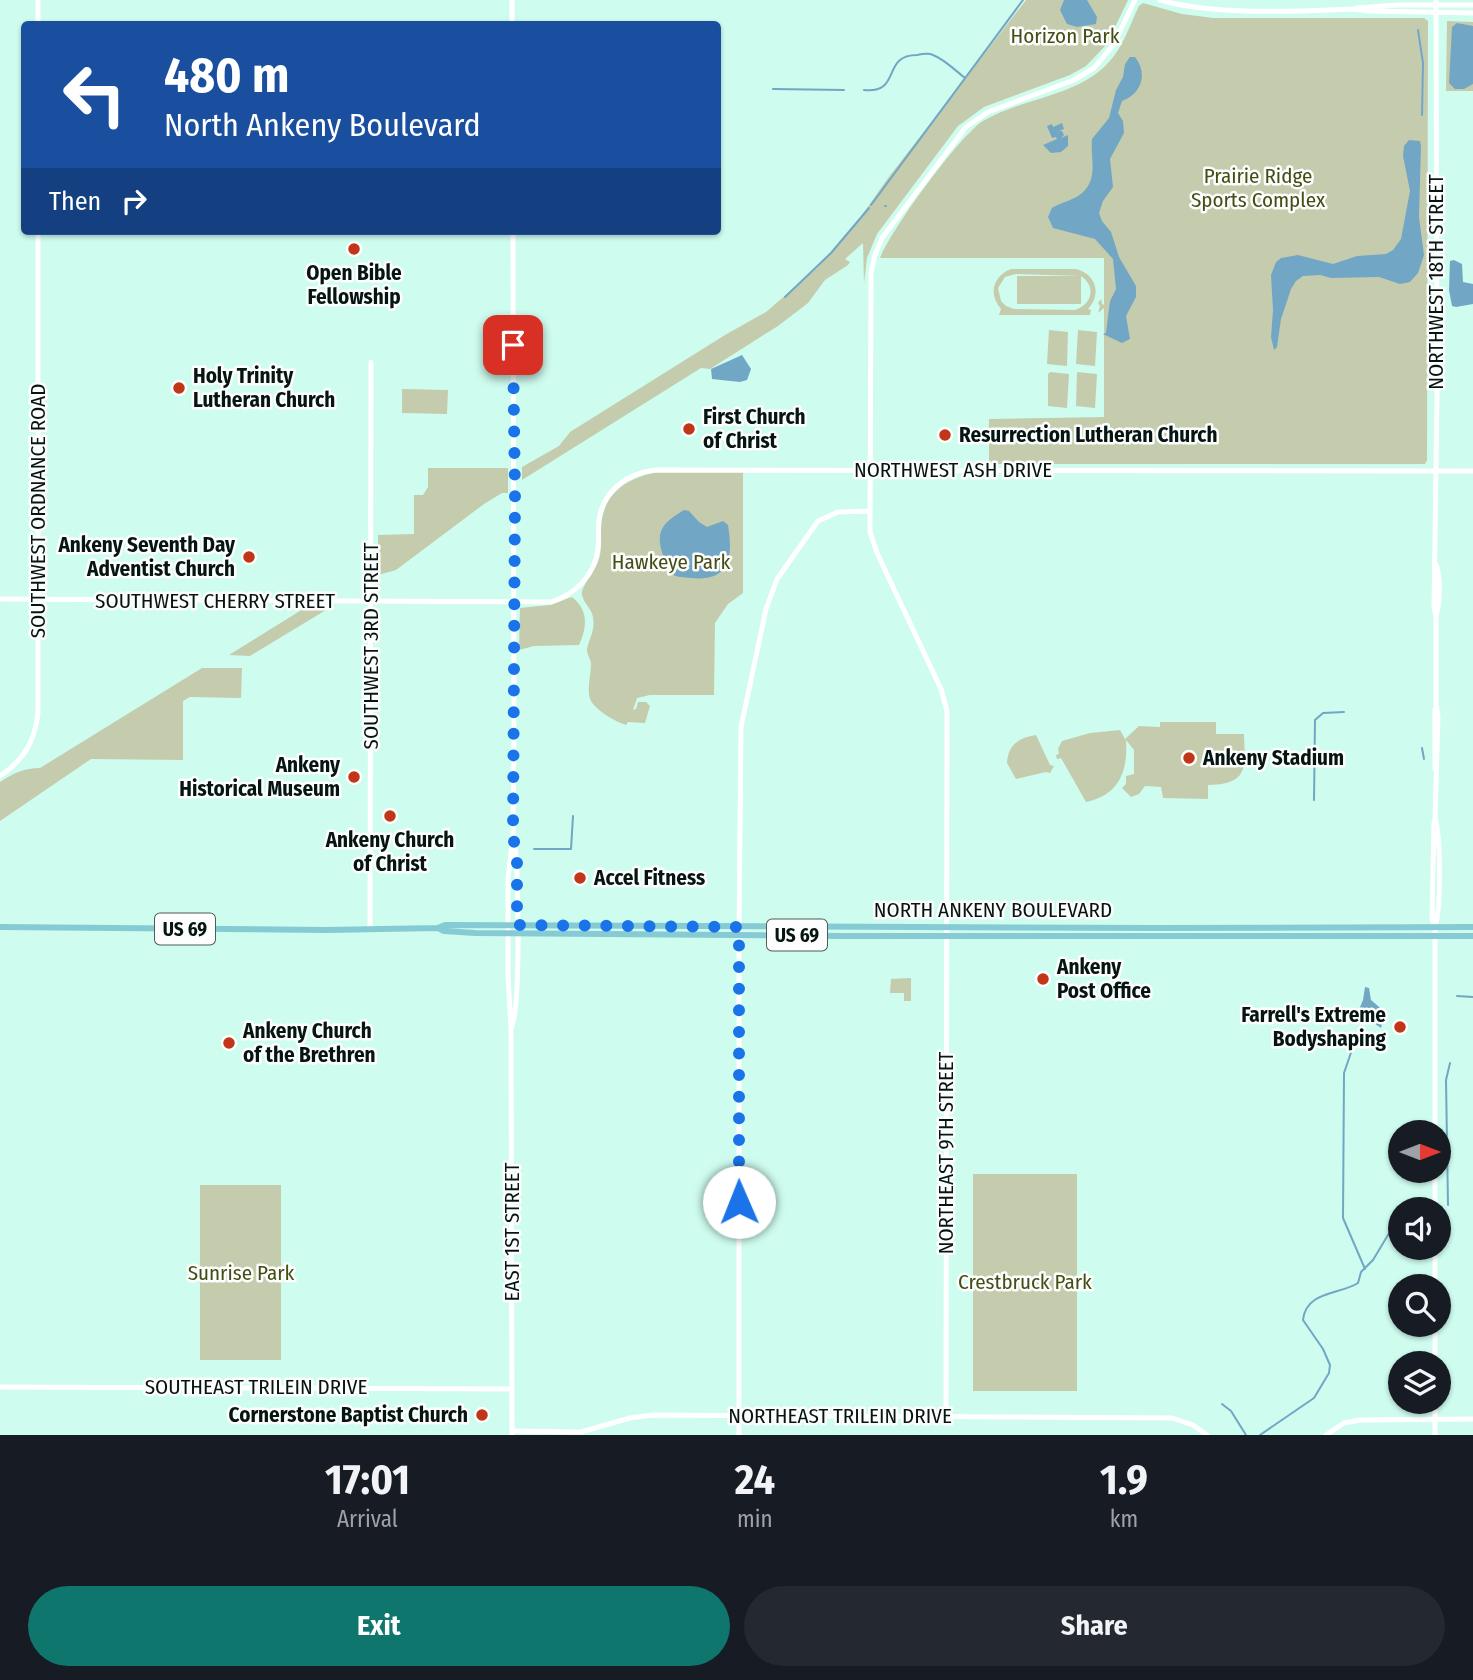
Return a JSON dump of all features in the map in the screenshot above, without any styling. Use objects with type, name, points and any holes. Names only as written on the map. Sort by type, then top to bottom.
[{"type":"main road","name":"US 69","points":[[0,927],[370,930],[439,928],[444,925],[513,929]]},
{"type":"main road","name":"NORTH ANKENY BOULEVARD","points":[[513,929],[946,931],[1473,927]]},
{"type":"main road","name":"NORTH ANKENY BOULEVARD","points":[[946,931],[1473,936]]},
{"type":"street","points":[[38,0],[38,21]]},
{"type":"street","points":[[512,0],[512,21]]},
{"type":"street","name":"NORTHEAST 9TH STREET","points":[[946,1416],[946,705],[941,688],[873,542],[870,511],[871,273],[882,238],[966,127],[988,112],[1074,80],[1094,68],[1112,48],[1135,0]]},
{"type":"street","points":[[1160,0],[1218,9],[1354,9],[1436,2],[1473,5]]},
{"type":"street","name":"NORTHWEST 18TH STREET","points":[[1435,1120],[1435,927],[1438,918],[1438,827],[1435,818],[1435,772],[1438,760],[1436,2]]},
{"type":"street","points":[[1354,9],[1473,13]]},
{"type":"street","name":"SOUTHWEST ORDNANCE ROAD","points":[[0,776],[14,766],[26,752],[37,726],[38,235]]},
{"type":"street","name":"EAST 1ST STREET","points":[[512,1433],[511,1028],[515,1013],[513,929],[508,879],[513,834],[515,603],[513,235]]},
{"type":"street","name":"SOUTHWEST 3RD STREET","points":[[370,930],[371,362]]},
{"type":"street","name":"NORTHWEST ASH DRIVE","points":[[515,603],[551,602],[566,596],[583,582],[597,555],[599,523],[605,502],[614,489],[632,475],[655,470],[1473,471]]},
{"type":"street","points":[[739,1435],[741,727],[768,601],[777,579],[822,518],[838,512],[870,511]]},
{"type":"street","name":"SOUTHWEST CHERRY STREET","points":[[0,599],[515,603]]},
{"type":"street","name":"SOUTHEAST TRILEIN DRIVE","points":[[0,1387],[512,1389]]},
{"type":"street","points":[[1435,1414],[1435,1435]]},
{"type":"street","name":"NORTHEAST TRILEIN DRIVE","points":[[512,1433],[581,1432],[641,1416],[946,1416],[1172,1418],[1193,1425],[1207,1435]]},
{"type":"street","points":[[1326,1435],[1344,1423],[1360,1420],[1473,1419]]},
{"type":"green space","name":"Horizon Park","points":[[1026,0],[1128,0],[1107,44],[1086,66],[1070,75],[984,107],[958,126],[877,234],[867,258],[864,283],[863,243],[845,259],[850,262],[848,265],[825,280],[808,303],[778,326],[710,369],[701,368],[522,480],[522,467],[559,446],[570,432],[766,312],[817,268],[860,218]]},
{"type":"green space","name":"Prairie Ridge Sports Complex","points":[[1143,3],[1182,14],[1213,18],[1424,18],[1428,21],[1425,464],[989,464],[989,419],[1104,417],[1104,308],[1098,313],[1098,303],[1101,299],[1104,305],[1104,258],[880,258],[897,227],[927,185],[972,130],[1000,112],[1056,93],[1091,77],[1106,65],[1118,50],[1139,6]]},
{"type":"green space","points":[[1447,21],[1473,22],[1473,91],[1446,91]]},
{"type":"green space","points":[[1011,269],[1076,269],[1083,272],[1092,280],[1096,291],[1088,309],[1091,310],[1090,315],[999,315],[1001,309],[995,297],[994,286],[1005,272]],"holes":[[[1016,274],[1080,276],[1017,276],[1017,304],[1081,304],[1081,276],[1089,285],[1090,294],[1086,304],[1075,310],[1014,309],[1001,301],[998,288],[1005,277]]]},
{"type":"green space","points":[[1049,330],[1068,332],[1067,366],[1047,364]]},
{"type":"green space","points":[[1078,330],[1097,332],[1095,366],[1076,364]]},
{"type":"green space","points":[[1050,372],[1069,374],[1067,408],[1048,406]]},
{"type":"green space","points":[[1077,372],[1097,374],[1095,408],[1076,406]]},
{"type":"green space","points":[[402,389],[448,390],[447,414],[402,413]]},
{"type":"green space","points":[[428,468],[508,468],[508,493],[502,493],[484,504],[396,570],[378,575],[378,535],[414,534],[414,495],[423,495],[428,487]]},
{"type":"green space","name":"Hawkeye Park","points":[[658,472],[743,472],[743,593],[728,604],[715,623],[714,695],[650,695],[637,698],[633,710],[638,702],[646,702],[650,706],[645,723],[628,722],[626,725],[612,719],[591,701],[591,664],[587,649],[594,622],[582,592],[599,558],[605,507],[626,484]]},
{"type":"green space","points":[[572,597],[584,613],[584,632],[579,645],[534,646],[519,650],[520,608],[550,605]]},
{"type":"green space","points":[[303,609],[326,610],[250,656],[229,655]]},
{"type":"green space","points":[[202,668],[242,668],[241,698],[190,697],[183,701],[183,760],[91,759],[0,821],[0,782],[19,772],[40,768]]},
{"type":"green space","name":"Ankeny Stadium","points":[[1160,722],[1216,722],[1216,734],[1244,734],[1245,756],[1242,772],[1231,781],[1208,785],[1208,799],[1163,798],[1161,787],[1145,786],[1139,794],[1131,797],[1122,788],[1126,784],[1126,776],[1134,774],[1134,750],[1126,740],[1125,761],[1120,780],[1107,794],[1086,802],[1061,758],[1057,759],[1062,741],[1090,733],[1120,730],[1125,739],[1139,726],[1160,727]]},
{"type":"green space","points":[[1036,735],[1050,765],[1054,766],[1050,773],[1016,779],[1007,763],[1009,751],[1019,740]]},
{"type":"green space","points":[[911,978],[911,1001],[904,1001],[904,993],[890,993],[891,979]]},
{"type":"green space","name":"Crestbruck Park","points":[[973,1174],[1077,1174],[1077,1391],[973,1391]]},
{"type":"green space","name":"Sunrise Park","points":[[200,1185],[281,1185],[281,1360],[200,1360]]},
{"type":"water","points":[[1064,0],[1087,0],[1097,17],[1096,24],[1077,27],[1067,24],[1060,10]]},
{"type":"water","points":[[1457,23],[1473,26],[1473,84],[1464,89],[1455,89],[1449,83],[1452,27]]},
{"type":"water","points":[[1130,57],[1135,57],[1139,63],[1141,82],[1129,98],[1122,101],[1118,113],[1123,121],[1124,133],[1110,159],[1113,187],[1103,201],[1099,213],[1111,232],[1119,257],[1136,286],[1136,297],[1126,316],[1130,339],[1122,343],[1103,334],[1106,333],[1110,301],[1116,289],[1113,259],[1095,239],[1053,228],[1048,217],[1052,208],[1078,196],[1089,184],[1092,177],[1092,139],[1109,118],[1116,90]]},
{"type":"water","points":[[1062,123],[1064,129],[1059,131],[1064,135],[1061,138],[1068,135],[1068,146],[1061,152],[1051,153],[1043,145],[1057,139],[1052,138],[1047,126],[1052,124],[1053,127]]},
{"type":"water","points":[[1409,140],[1420,141],[1421,146],[1419,217],[1424,255],[1418,273],[1410,282],[1400,284],[1379,277],[1303,276],[1291,289],[1274,350],[1271,337],[1271,275],[1276,262],[1281,258],[1298,255],[1333,264],[1357,256],[1386,254],[1393,250],[1401,239],[1410,191],[1403,156],[1404,146]]},
{"type":"water","points":[[1450,261],[1462,264],[1463,282],[1473,284],[1473,304],[1452,306],[1449,290]]},
{"type":"water","points":[[742,355],[751,369],[747,380],[740,382],[712,379],[711,369]]},
{"type":"water","points":[[684,510],[689,511],[707,527],[723,521],[728,525],[729,556],[722,571],[714,576],[680,577],[673,575],[668,568],[661,549],[660,535],[665,524]]},
{"type":"water","points":[[1365,987],[1369,988],[1371,1000],[1385,1012],[1381,1028],[1358,1012]]},
{"type":"waterway","points":[[871,205],[1023,0]]},
{"type":"waterway","points":[[1418,30],[1423,63],[1422,115]]},
{"type":"waterway","points":[[864,90],[876,90],[883,86],[899,61],[923,54],[931,54],[946,62],[965,78]]},
{"type":"waterway","points":[[773,89],[844,90]]},
{"type":"waterway","points":[[785,297],[831,253],[869,208]]},
{"type":"waterway","points":[[1314,800],[1315,720],[1323,713],[1344,712]]},
{"type":"waterway","points":[[1422,748],[1424,759]]},
{"type":"waterway","points":[[534,849],[571,849],[573,816]]},
{"type":"waterway","points":[[1457,996],[1473,997]]},
{"type":"waterway","points":[[1357,1035],[1344,1073],[1343,1218],[1365,1269]]},
{"type":"waterway","points":[[1448,1197],[1446,1080],[1450,1063]]},
{"type":"waterway","points":[[1260,1435],[1314,1398],[1329,1373],[1330,1365],[1323,1349],[1303,1320],[1305,1311],[1310,1304],[1324,1295],[1358,1283],[1361,1272],[1373,1260],[1388,1235]]},
{"type":"waterway","points":[[1222,1404],[1231,1411],[1246,1435]]},
{"type":"place","name":"Open Bible Fellowship","points":[[354,249]]},
{"type":"place","name":"Holy Trinity Lutheran Church","points":[[179,388]]},
{"type":"place","name":"First Church of Christ","points":[[689,429]]},
{"type":"place","name":"Resurrection Lutheran Church","points":[[945,435]]},
{"type":"place","name":"Ankeny Seventh Day Adventist Church","points":[[249,557]]},
{"type":"place","name":"Ankeny Stadium","points":[[1189,758]]},
{"type":"place","name":"Ankeny Historical Museum","points":[[354,777]]},
{"type":"place","name":"Ankeny Church of Christ","points":[[390,816]]},
{"type":"place","name":"Accel Fitness","points":[[580,878]]},
{"type":"place","name":"Ankeny Post Office","points":[[1043,979]]},
{"type":"place","name":"Farrell's Extreme Bodyshaping","points":[[1400,1027]]},
{"type":"place","name":"Ankeny Church of the Brethren","points":[[229,1043]]},
{"type":"place","name":"Cornerstone Baptist Church","points":[[482,1415]]},
{"type":"route","points":[[513,345],[513,834],[517,863],[517,925],[739,927],[739,1202]]}]
